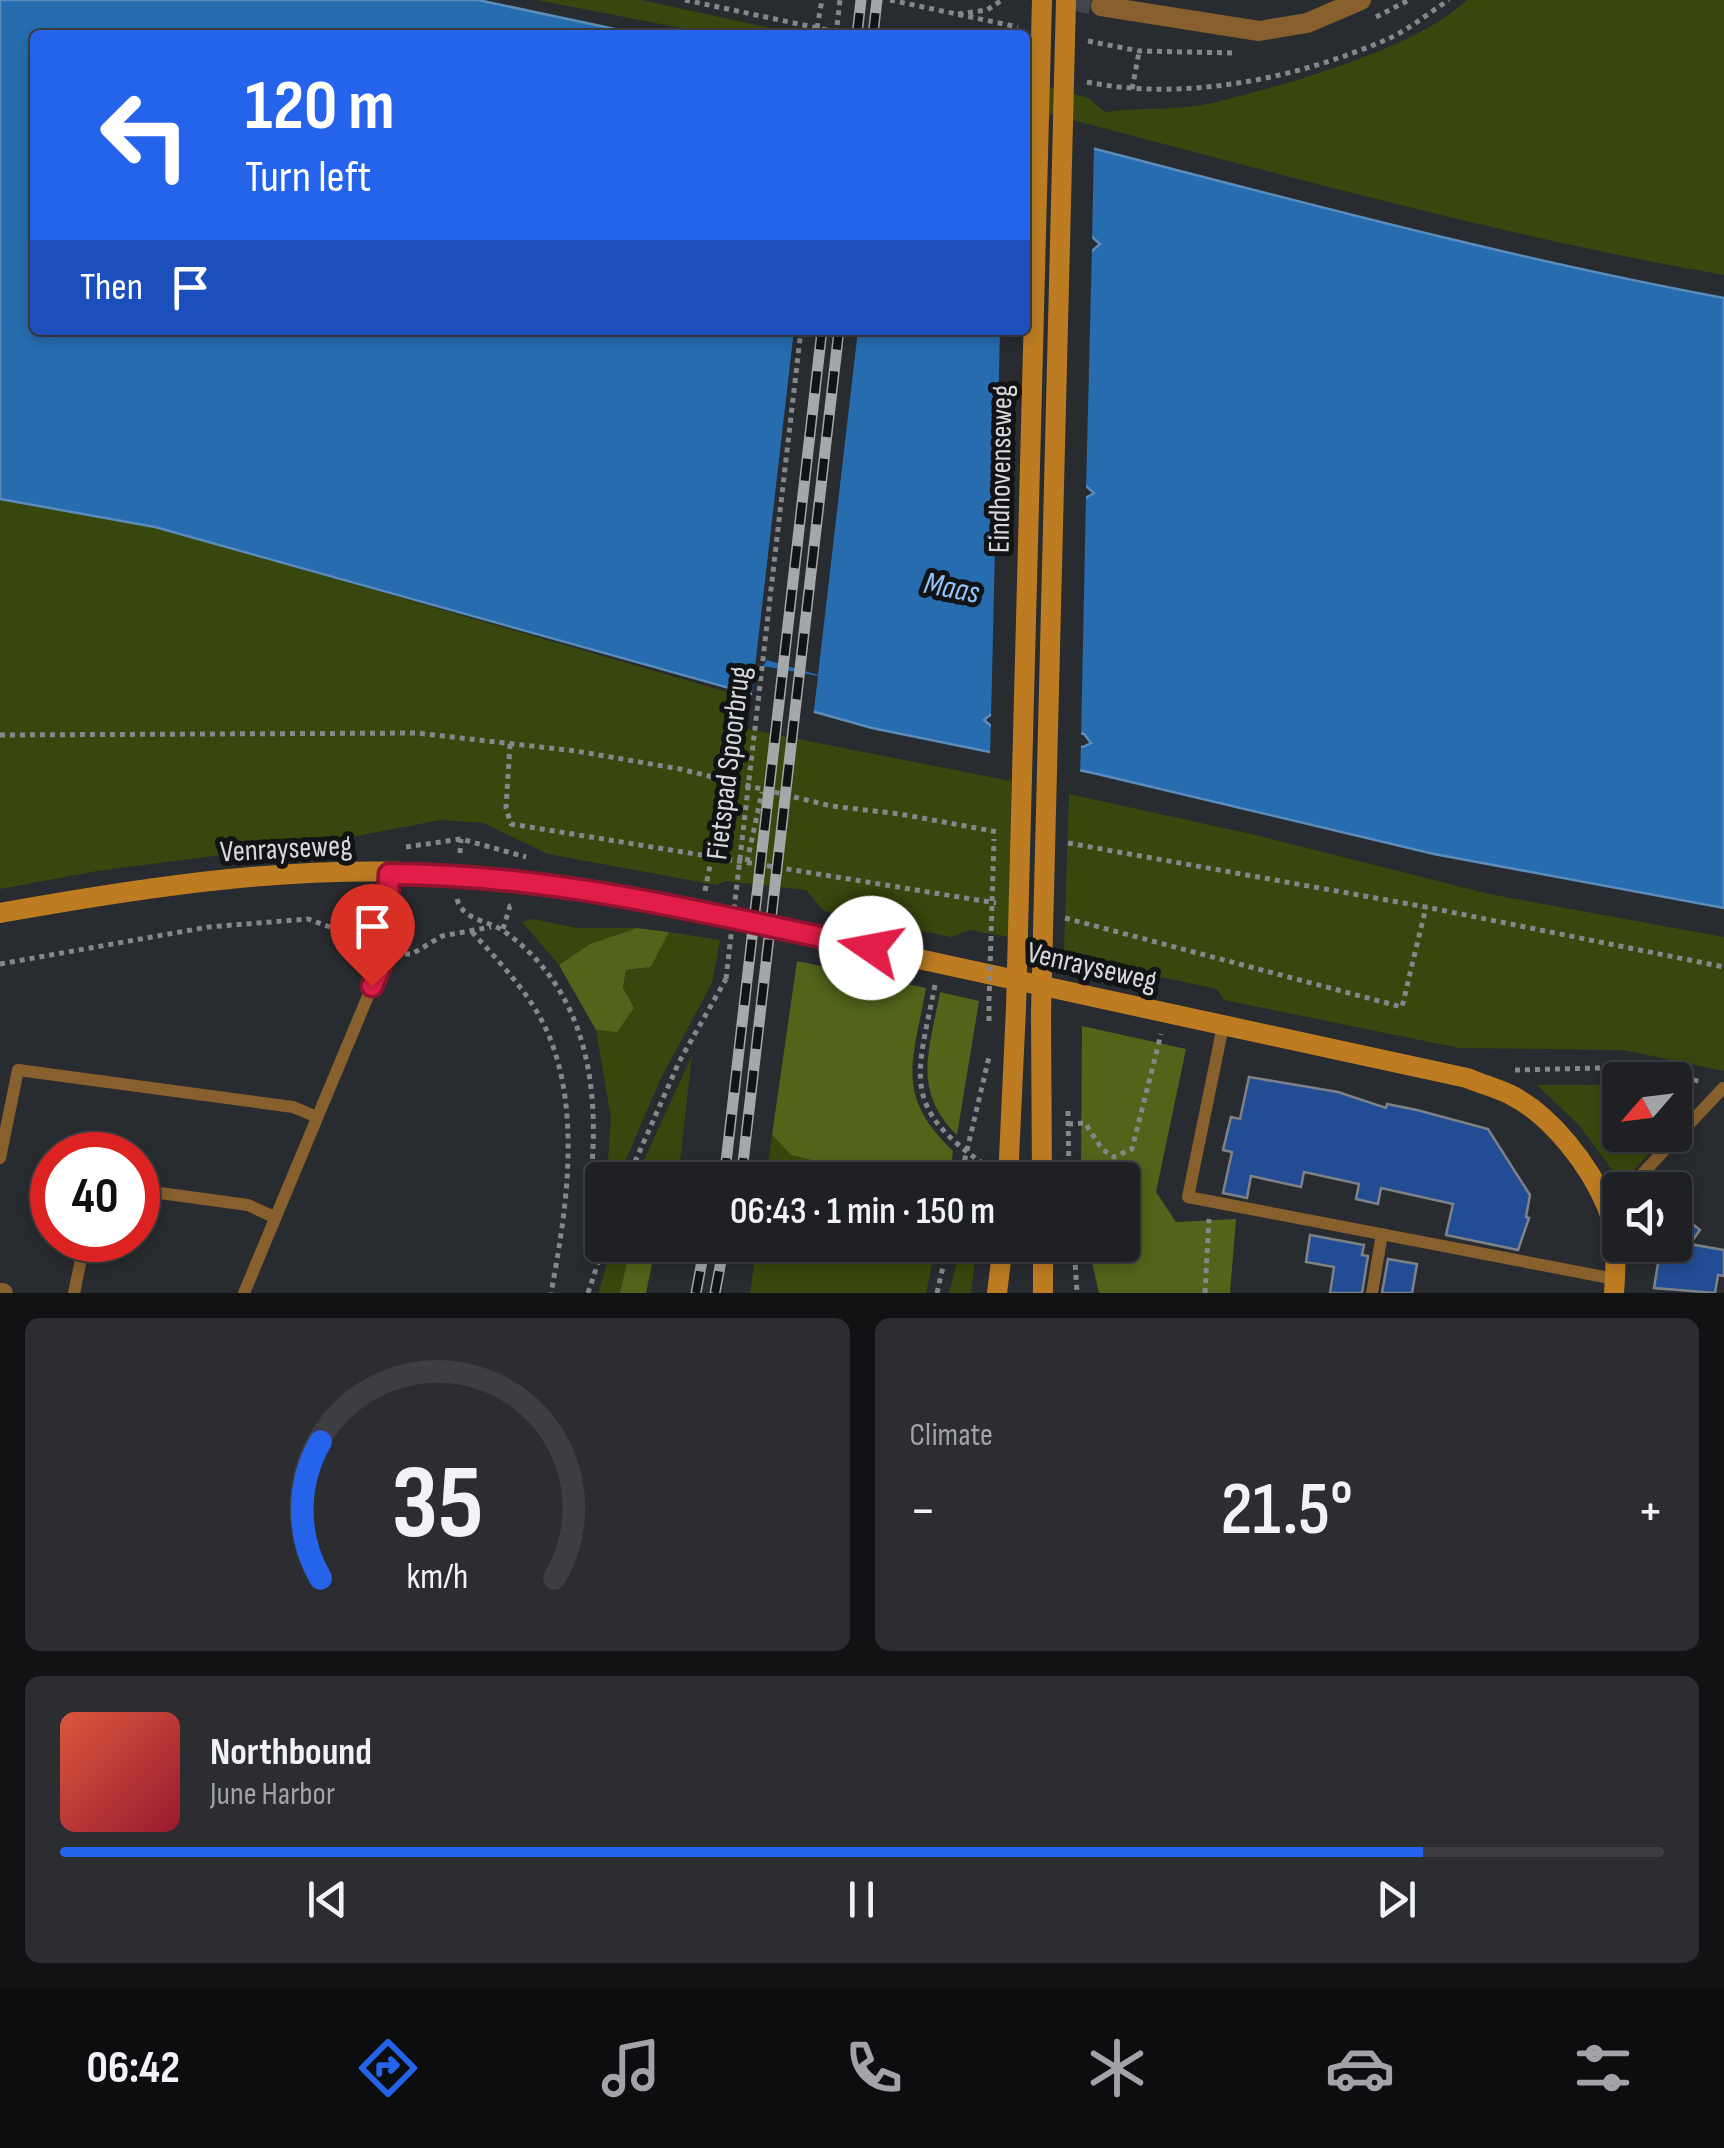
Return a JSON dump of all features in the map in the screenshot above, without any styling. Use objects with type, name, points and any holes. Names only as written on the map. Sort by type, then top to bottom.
[{"type":"main road","name":"Eindhovenseweg","points":[[1001,1162],[1016,1008],[1042,0]]},
{"type":"main road","name":"Eindhovenseweg","points":[[1042,1162],[1041,1013],[1066,0]]},
{"type":"main road","name":"Venrayseweg","points":[[0,912],[130,889],[315,874],[458,875],[592,890],[1467,1078],[1514,1096],[1550,1126],[1602,1188]]},
{"type":"main road","points":[[997,1293],[1001,1262]]},
{"type":"main road","points":[[1042,1262],[1043,1293]]},
{"type":"street","points":[[1102,6],[1161,8],[1238,30],[1279,30],[1307,23],[1361,0]]},
{"type":"lane","points":[[244,1293],[386,953],[389,874]]},
{"type":"lane","points":[[1210,1201],[1188,1196],[1223,1026]]},
{"type":"lane","points":[[0,1158],[18,1070],[293,1107],[316,1117]]},
{"type":"lane","points":[[1643,1172],[1724,1088]]},
{"type":"lane","points":[[160,1193],[248,1206],[274,1217]]},
{"type":"lane","name":"Venrayseweg","points":[[1210,1201],[1382,1234],[1614,1286]]},
{"type":"lane","points":[[1372,1293],[1382,1234]]},
{"type":"lane","points":[[74,1293],[80,1262]]},
{"type":"path","points":[[685,0],[827,30]]},
{"type":"path","points":[[817,28],[822,0]]},
{"type":"path","points":[[837,30],[840,0]]},
{"type":"path","points":[[890,0],[955,14],[987,10],[1002,0]]},
{"type":"path","points":[[1079,80],[1132,89],[1219,86],[1304,68],[1393,37],[1450,0]]},
{"type":"path","points":[[1132,89],[1139,51]]},
{"type":"path","name":"Fietspad Spoorbrug","points":[[635,1162],[678,1062],[726,979],[800,335]]},
{"type":"path","points":[[0,735],[417,733],[576,751],[680,769],[831,806],[1010,834]]},
{"type":"path","points":[[510,744],[506,808],[510,824],[1008,904]]},
{"type":"path","points":[[747,862],[762,790]]},
{"type":"path","points":[[1066,843],[1426,907],[1724,968]]},
{"type":"path","points":[[702,912],[712,855]]},
{"type":"path","points":[[458,875],[456,903],[464,912],[502,930],[544,968],[572,1014],[591,1071],[595,1104],[592,1162]]},
{"type":"path","points":[[1064,918],[1402,1007],[1426,907]]},
{"type":"path","points":[[0,964],[208,927],[308,919],[341,931],[364,951],[386,953],[412,954],[442,936],[491,927]]},
{"type":"path","points":[[472,932],[533,1006],[550,1037],[560,1071],[566,1153],[560,1242],[551,1293]]},
{"type":"path","points":[[939,962],[920,1063],[920,1095],[932,1122],[982,1162]]},
{"type":"path","points":[[989,1038],[990,1001]]},
{"type":"path","points":[[1069,1162],[1068,1124],[1085,1123],[1102,1150],[1114,1158],[1132,1149],[1166,1013]]},
{"type":"path","points":[[963,1162],[989,1056]]},
{"type":"path","points":[[1467,1078],[1534,1066],[1641,1067],[1724,1088]]},
{"type":"path","points":[[1205,1293],[1210,1201]]},
{"type":"path","points":[[588,1293],[598,1262]]},
{"type":"path","points":[[938,1293],[944,1262]]},
{"type":"path","points":[[1075,1262],[1077,1293]]},
{"type":"green space","points":[[537,0],[641,0],[781,30],[691,30]]},
{"type":"green space","points":[[1467,0],[1724,0],[1724,275],[1460,220],[1030,109],[1030,81],[1088,98],[1105,112],[1212,103],[1347,64],[1444,18]]},
{"type":"green space","points":[[0,499],[155,527],[748,698],[747,729],[1011,781],[1009,937],[970,930],[951,937],[824,911],[806,890],[726,881],[716,885],[548,854],[484,823],[441,820],[325,842],[97,871],[0,889]]},
{"type":"green space","points":[[1069,794],[1251,834],[1489,894],[1724,937],[1724,1071],[1623,1050],[1459,1048],[1224,1000],[1217,989],[1104,965],[1097,957],[1064,950]]},
{"type":"green space","points":[[533,919],[577,928],[637,928],[590,944],[559,965],[522,922]]},
{"type":"green space","points":[[637,928],[669,932],[651,967],[626,970],[623,988],[634,1008],[617,1032],[596,1030],[559,965],[590,944]]},
{"type":"green space","points":[[669,932],[720,940],[712,983],[660,1080],[625,1162],[608,1162],[611,1118],[596,1030],[617,1031],[626,970],[651,967]]},
{"type":"green space","points":[[797,961],[926,988],[912,1076],[922,1112],[953,1151],[951,1162],[820,1162],[791,1155],[772,1135]]},
{"type":"green space","points":[[940,992],[979,1001],[957,1135],[934,1102],[929,1085],[929,1050]]},
{"type":"green space","points":[[1082,1026],[1186,1049],[1156,1192],[1176,1222],[1236,1219],[1230,1293],[1099,1293],[1092,1262],[1140,1262],[1140,1162],[1081,1162]]},
{"type":"green space","points":[[692,1055],[680,1162],[643,1162]]},
{"type":"green space","points":[[1537,1085],[1602,1085],[1602,1152],[1650,1152],[1632,1172],[1614,1172],[1579,1125]]},
{"type":"green space","points":[[772,1135],[791,1155],[865,1162],[768,1162]]},
{"type":"green space","points":[[608,1262],[627,1262],[620,1293],[598,1293]]},
{"type":"green space","points":[[627,1262],[652,1262],[646,1293],[620,1293]]},
{"type":"green space","points":[[755,1262],[932,1262],[926,1293],[750,1293]]},
{"type":"green space","points":[[957,1262],[975,1262],[971,1293],[949,1293]]},
{"type":"water","name":"Maas","points":[[0,0],[478,0],[619,30],[30,30],[30,335],[1030,335],[1030,238],[1092,251],[1100,244],[1030,139],[1030,132],[1460,241],[1724,298],[1724,908],[1434,854],[1093,773],[872,728],[155,527],[0,499]],"holes":[[[996,467],[1086,486],[1094,493],[1084,499],[997,479],[993,471]],[[990,715],[1084,734],[1091,743],[1083,747],[995,729],[984,720]]]},
{"type":"pier","points":[[1030,127],[1094,143],[1092,243],[1030,229]]},
{"type":"pier","points":[[1030,233],[1092,246],[1086,491],[998,472],[1086,494],[1081,739],[991,720],[1000,335],[1030,335]]},
{"type":"pier","points":[[793,335],[857,335],[818,675],[767,660],[763,666],[818,676],[813,718],[751,702]]},
{"type":"pier","points":[[991,722],[1081,742],[1080,776],[990,757]]},
{"type":"building","points":[[1249,1077],[1338,1092],[1386,1108],[1387,1104],[1417,1110],[1488,1129],[1530,1195],[1526,1217],[1529,1218],[1518,1250],[1446,1235],[1453,1204],[1381,1188],[1378,1204],[1356,1199],[1359,1184],[1304,1172],[1301,1187],[1251,1176],[1247,1198],[1223,1193],[1232,1152],[1223,1150],[1231,1117],[1240,1119]]},
{"type":"building","points":[[1692,1224],[1700,1230],[1692,1241]]},
{"type":"building","points":[[1310,1235],[1364,1245],[1362,1255],[1368,1256],[1362,1293],[1330,1293],[1334,1267],[1306,1262]]},
{"type":"building","points":[[1692,1244],[1724,1250],[1724,1276],[1718,1275],[1715,1293],[1654,1288],[1658,1262],[1692,1262]]},
{"type":"building","points":[[1388,1259],[1417,1264],[1412,1293],[1382,1293]]},
{"type":"tunnel","points":[[1071,0],[1101,6]]},
{"type":"railway","points":[[858,30],[861,0]]},
{"type":"railway","points":[[874,30],[877,0]]},
{"type":"railway","points":[[726,1162],[821,335]]},
{"type":"railway","points":[[743,1162],[838,335]]},
{"type":"railway","points":[[696,1293],[702,1262]]},
{"type":"railway","points":[[715,1293],[721,1262]]},
{"type":"route","points":[[372,986],[386,953],[389,874],[458,875],[592,890],[871,948]]}]
